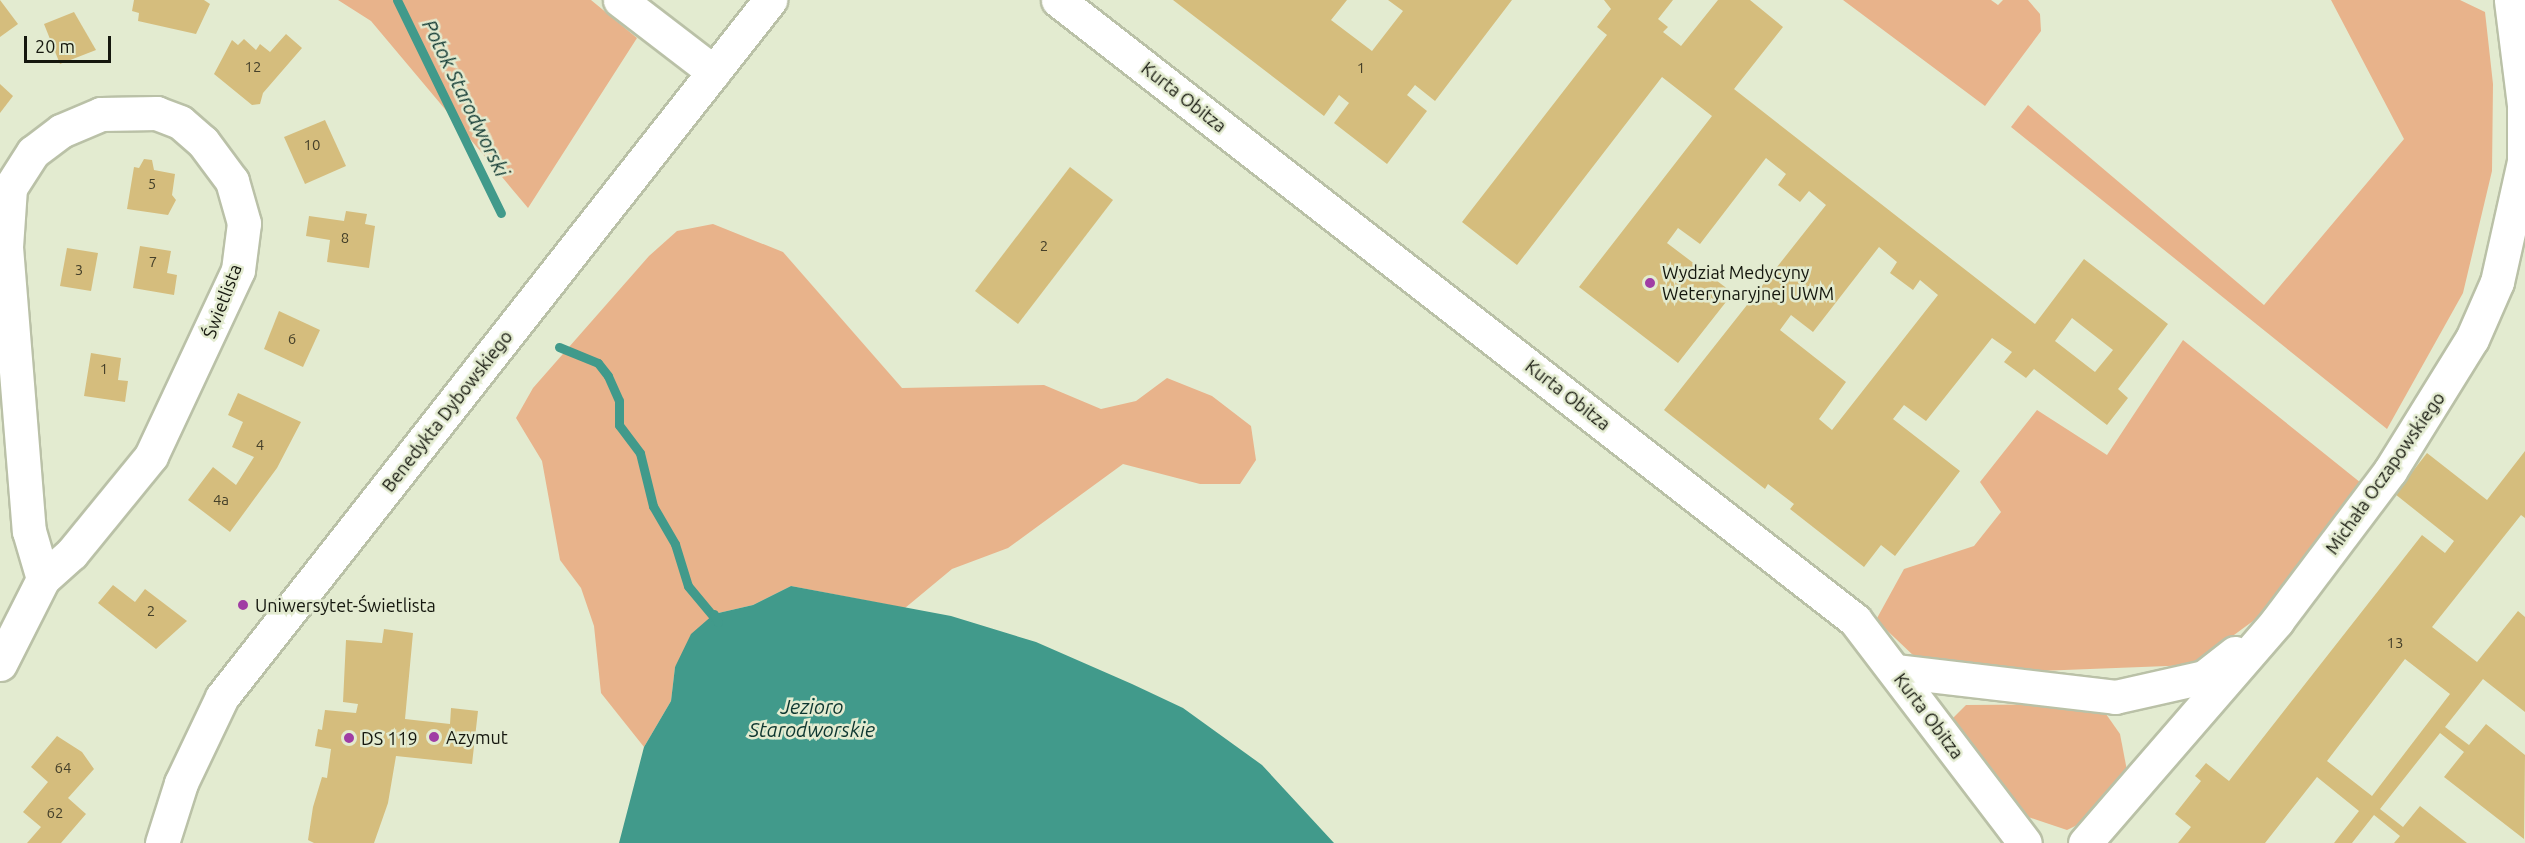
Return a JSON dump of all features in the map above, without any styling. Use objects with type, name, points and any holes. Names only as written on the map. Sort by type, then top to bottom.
[{"type":"street","points":[[620,0],[714,72]]},
{"type":"street","name":"Benedykta Dybowskiego","points":[[162,843],[181,783],[228,689],[770,0]]},
{"type":"street","name":"Kurta Obitza","points":[[1058,0],[1855,620],[2025,843]]},
{"type":"street","name":"Michała Oczapowskiego","points":[[2085,843],[2277,621],[2435,406],[2494,291],[2524,161],[2524,105],[2511,0]]},
{"type":"street","name":"Świetlista","points":[[0,664],[43,579],[151,456],[238,270],[244,223],[232,181],[203,142],[180,122],[157,113],[101,114],[61,131],[33,152],[10,188],[6,247],[29,531],[43,579]]},
{"type":"street","name":"Michała Oczapowskiego","points":[[1895,670],[2115,697],[2204,677],[2277,621]]},
{"type":"shaded area","points":[[338,0],[591,0],[637,38],[528,208],[371,21]]},
{"type":"shaded area","points":[[1843,0],[1991,0],[1998,5],[2003,0],[2028,0],[2040,14],[2041,31],[1985,106]]},
{"type":"shaded area","points":[[2331,0],[2460,0],[2485,12],[2493,84],[2492,171],[2463,293],[2387,429],[2011,127],[2028,105],[2264,305],[2404,139]]},
{"type":"shaded area","points":[[713,224],[783,252],[902,388],[1044,385],[1101,409],[1136,401],[1167,378],[1212,396],[1251,426],[1256,460],[1240,484],[1200,484],[1123,464],[1008,548],[952,569],[905,608],[791,586],[753,605],[714,614],[675,667],[671,701],[644,747],[601,693],[594,626],[581,588],[560,560],[542,461],[516,418],[533,388],[649,256],[677,231]]},
{"type":"shaded area","points":[[2183,340],[2361,483],[2264,613],[2193,665],[2015,672],[1915,657],[1876,620],[1904,569],[1974,546],[2001,512],[1980,482],[2037,410],[2107,455]]},
{"type":"shaded area","points":[[2099,704],[2120,734],[2129,781],[2100,814],[2067,830],[2022,815],[1958,737],[1952,719],[1966,705]]},
{"type":"water","name":"Jezioro Starodworskie","points":[[791,586],[951,616],[1036,642],[1183,708],[1262,765],[1334,843],[619,843],[644,747],[671,701],[675,667],[691,634],[714,614],[753,605]]},
{"type":"building","points":[[0,0],[18,24],[0,37]]},
{"type":"building","points":[[134,0],[204,0],[210,4],[196,34],[138,21],[139,13],[132,11]]},
{"type":"building","points":[[1173,0],[1347,0],[1331,20],[1372,51],[1403,11],[1388,0],[1512,0],[1435,101],[1415,85],[1407,95],[1427,111],[1387,164],[1334,123],[1349,103],[1339,95],[1324,116]]},
{"type":"building","name":"Wydział Medycyny Weterynaryjnej UWM","points":[[1604,0],[1673,0],[1658,19],[1668,27],[1663,32],[1681,46],[1718,0],[1750,0],[1783,27],[1734,89],[2035,324],[2084,259],[2168,324],[2118,389],[2128,398],[2107,425],[2034,369],[2026,378],[2004,362],[2012,352],[1992,338],[1926,421],[1904,405],[1893,419],[1960,471],[1895,556],[1881,545],[1864,567],[1790,509],[1794,504],[1768,484],[1765,489],[1664,410],[1826,205],[1809,191],[1800,202],[1778,185],[1786,174],[1766,158],[1700,244],[1678,228],[1667,243],[1733,293],[1678,363],[1579,287],[1712,116],[1662,77],[1517,265],[1462,222],[1607,35],[1597,27],[1611,9]],"holes":[[[1879,247],[1897,262],[1890,273],[1913,290],[1920,280],[1938,295],[1832,430],[1819,419],[1846,382],[1780,330],[1791,315],[1813,332]],[[2072,318],[2113,350],[2095,372],[2055,341]]]},
{"type":"building","points":[[74,12],[96,50],[60,64],[44,24]]},
{"type":"building","points":[[286,34],[302,48],[263,93],[260,104],[252,105],[214,74],[232,40],[238,45],[244,39],[256,50],[260,44],[270,52]]},
{"type":"building","points":[[0,84],[13,96],[0,113]]},
{"type":"building","points":[[325,120],[346,166],[305,184],[284,137]]},
{"type":"building","points":[[144,159],[152,160],[154,170],[175,174],[172,195],[176,200],[168,215],[127,209],[134,167],[139,168]]},
{"type":"building","points":[[1070,167],[1113,200],[1018,324],[975,291]]},
{"type":"building","points":[[346,211],[367,214],[365,224],[375,226],[369,268],[327,262],[330,240],[306,236],[309,216],[344,221]]},
{"type":"building","points":[[140,246],[171,251],[167,273],[177,275],[174,295],[133,288]]},
{"type":"building","points":[[67,248],[98,253],[91,291],[60,286]]},
{"type":"building","points":[[279,311],[320,330],[303,367],[264,349]]},
{"type":"building","points":[[91,353],[121,358],[118,380],[128,381],[125,402],[84,396]]},
{"type":"building","points":[[238,393],[301,422],[277,468],[230,532],[188,500],[213,467],[236,485],[254,457],[232,447],[243,422],[228,415]]},
{"type":"building","points":[[2525,451],[2525,518],[2521,515],[2432,627],[2477,662],[2518,611],[2525,617],[2525,712],[2483,679],[2445,727],[2469,745],[2486,724],[2525,755],[2524,839],[2444,777],[2464,752],[2440,733],[2380,809],[2403,827],[2420,806],[2467,843],[2394,843],[2400,836],[2374,815],[2352,843],[2334,843],[2359,811],[2317,777],[2265,843],[2178,843],[2191,827],[2175,814],[2201,781],[2195,776],[2206,763],[2229,781],[2422,535],[2445,553],[2454,541],[2395,494],[2427,453],[2487,500]],"holes":[[[2405,659],[2450,694],[2372,796],[2327,761]]]},
{"type":"building","points":[[113,585],[135,602],[145,589],[187,621],[156,649],[98,603]]},
{"type":"building","name":"DS 119","points":[[384,629],[413,633],[405,719],[450,724],[451,708],[478,711],[472,764],[396,756],[388,803],[374,843],[314,843],[308,840],[313,807],[322,777],[327,778],[331,749],[315,746],[318,729],[322,730],[325,710],[356,713],[358,704],[343,702],[346,640],[382,643]]},
{"type":"building","points":[[57,736],[82,752],[94,769],[68,798],[86,814],[61,843],[27,843],[41,827],[23,812],[48,782],[31,767]]},
{"type":"waterway","name":"Potok Starodworski","points":[[397,0],[501,213]]},
{"type":"waterway","name":"Potok Starodworski","points":[[559,347],[598,363],[608,376],[619,401],[619,425],[640,453],[653,506],[675,544],[688,586],[718,622],[714,614]]},
{"type":"place","name":"Wydział Medycyny Weterynaryjnej UWM","points":[[1650,283]]},
{"type":"place","name":"Uniwersytet-Świetlista","points":[[243,605]]},
{"type":"place","name":"Azymut","points":[[434,737]]},
{"type":"place","name":"DS 119","points":[[349,738]]}]
